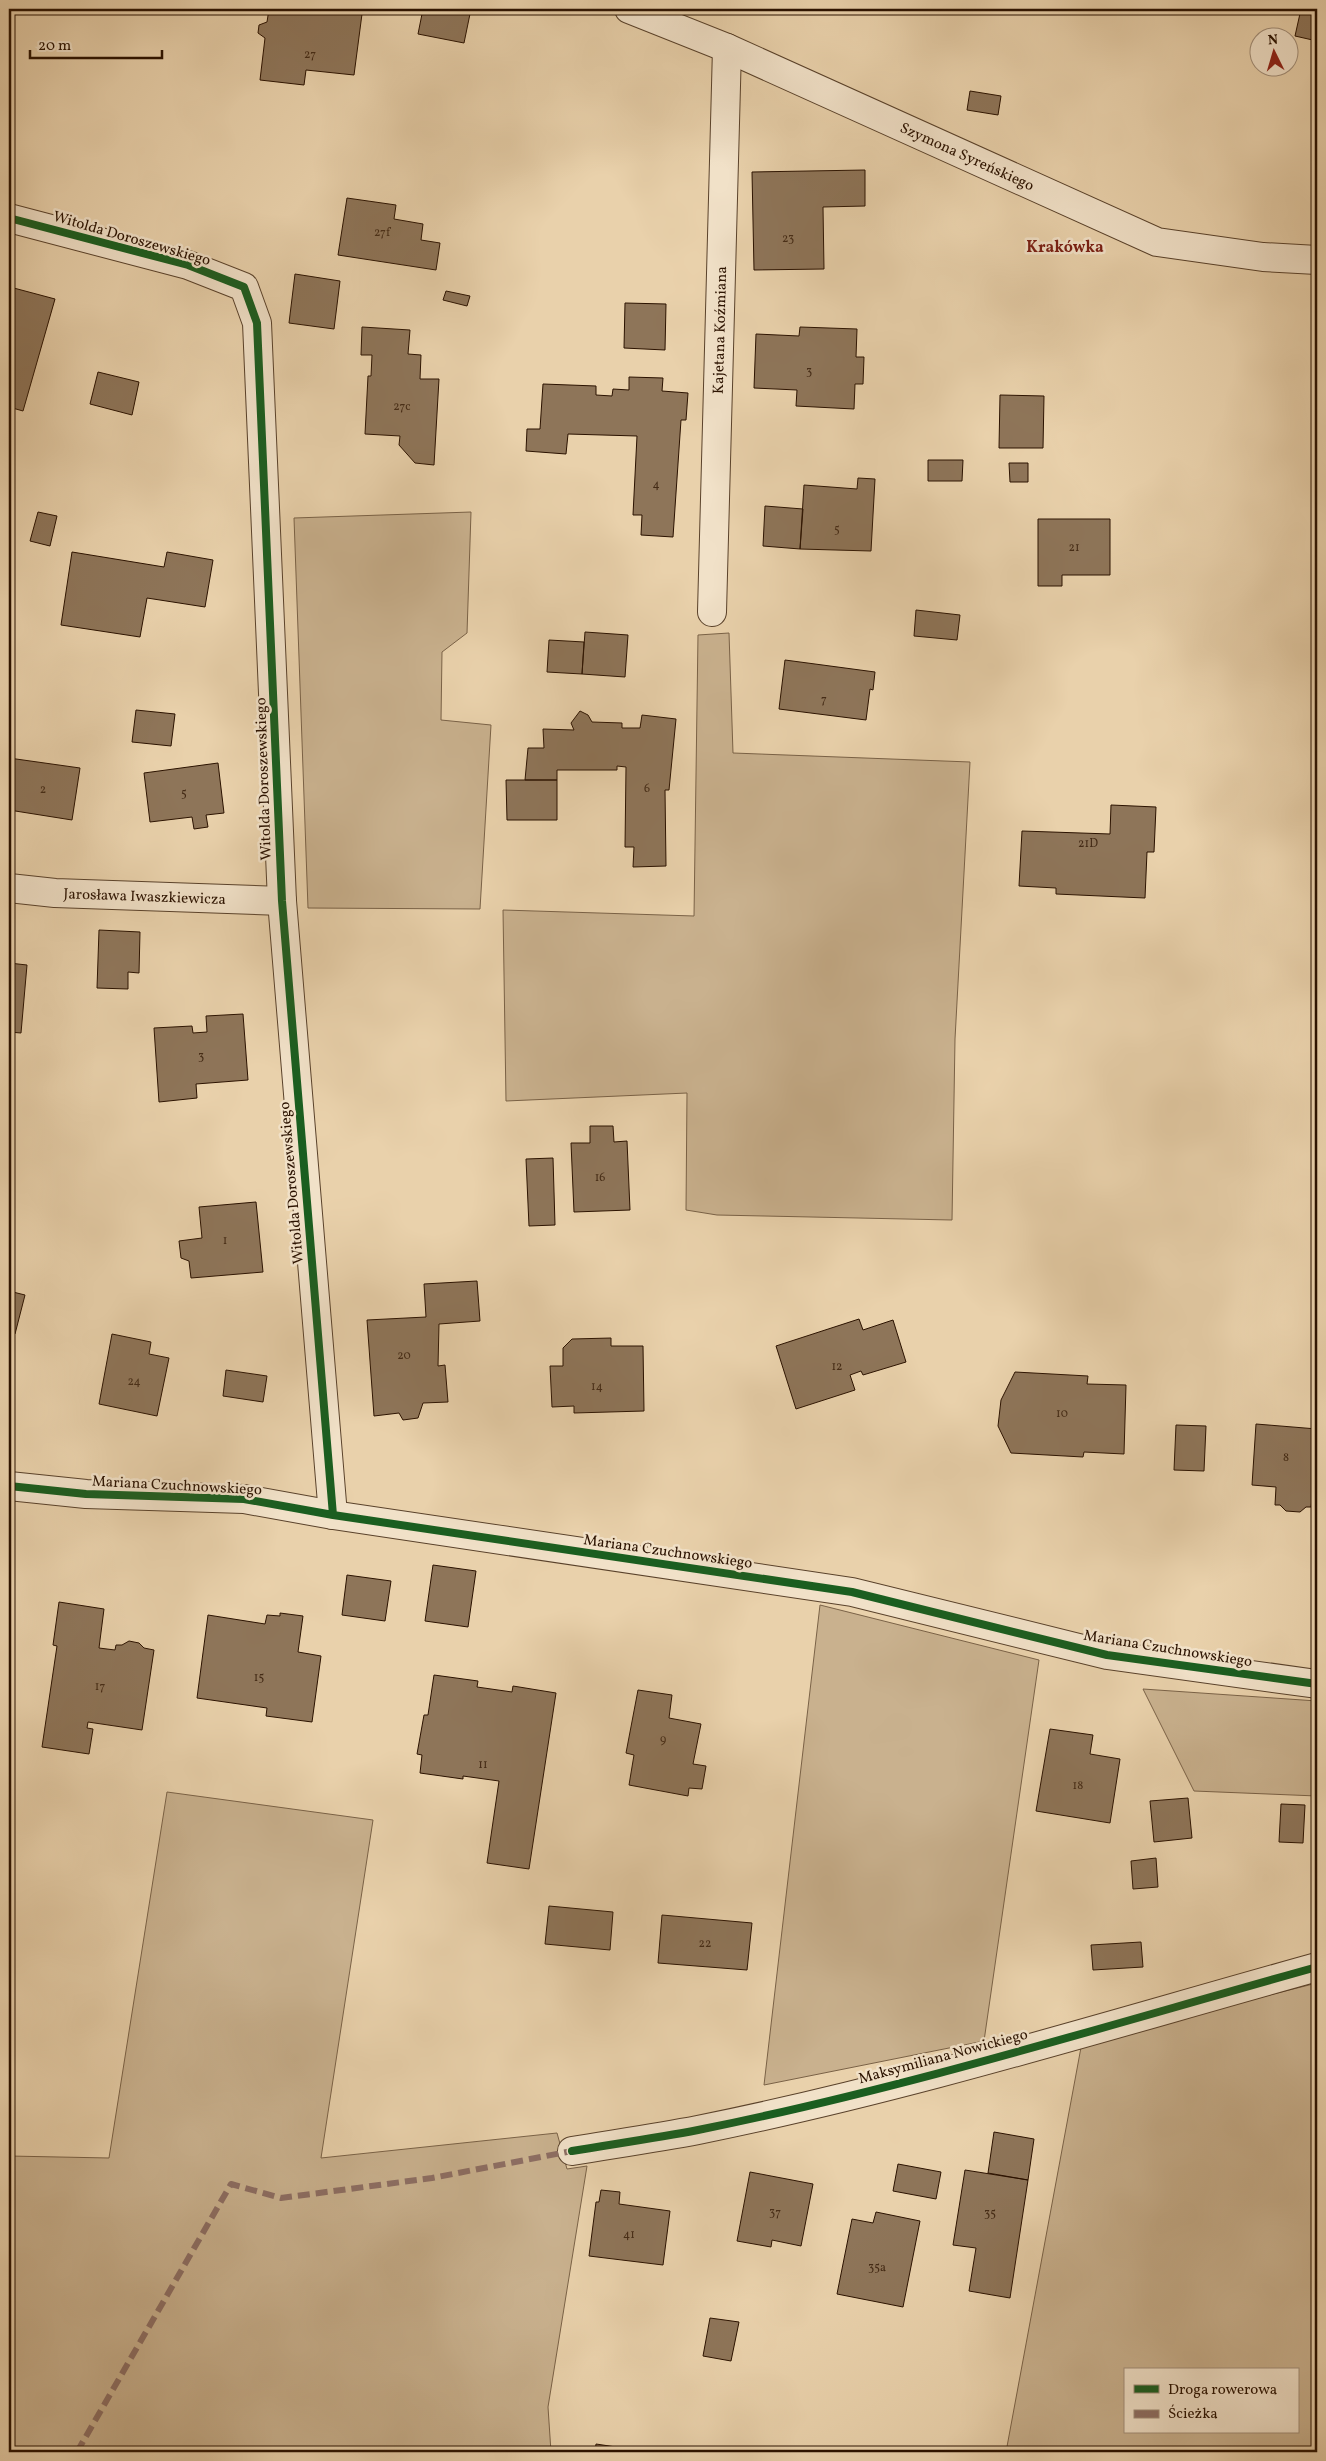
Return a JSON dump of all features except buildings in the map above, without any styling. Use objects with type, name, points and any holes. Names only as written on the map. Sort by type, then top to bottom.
[{"type":"street","name":"Szymona Syreńskiego","points":[[629,9],[727,48],[1157,242],[1263,257],[1317,260]]},
{"type":"street","name":"Kajetana Koźmiana","points":[[712,612],[727,48]]},
{"type":"street","name":"Witolda Doroszewskiego","points":[[9,218],[188,265],[244,288],[258,323],[282,901],[333,1515]]},
{"type":"street","name":"Jarosława Iwaszkiewicza","points":[[9,888],[55,893],[282,901]]},
{"type":"street","name":"Mariana Czuchnowskiego","points":[[9,1486],[86,1494],[244,1499],[333,1515],[852,1592],[1106,1655],[1317,1684]]},
{"type":"street","name":"Maksymiliana Nowickiego","points":[[572,2151],[697,2130],[768,2115],[1047,2042],[1317,1967]]},
{"type":"shaded area","points":[[471,512],[467,633],[442,652],[441,720],[491,725],[480,909],[308,908],[294,518]]},
{"type":"shaded area","points":[[729,633],[733,753],[970,762],[955,1039],[952,1220],[717,1215],[686,1210],[687,1093],[506,1101],[503,910],[694,916],[698,635]]},
{"type":"shaded area","points":[[820,1605],[1039,1660],[984,2041],[764,2085]]},
{"type":"shaded area","points":[[1143,1689],[1317,1701],[1317,1796],[1194,1791]]},
{"type":"shaded area","points":[[167,1792],[373,1820],[321,2158],[557,2133],[567,2169],[587,2166],[548,2407],[551,2452],[9,2452],[9,2156],[109,2158]]},
{"type":"shaded area","points":[[1317,1983],[1317,2452],[1006,2452],[1082,2042]]},
{"type":"marked path","points":[[77,2452],[231,2184],[281,2198],[432,2178],[572,2151]]},
{"type":"cycle path","points":[[9,218],[188,265],[244,287],[257,323],[282,901],[333,1515]]},
{"type":"cycle path","points":[[9,1486],[86,1494],[244,1499],[333,1515],[852,1592],[1107,1655],[1317,1684]]},
{"type":"cycle path","points":[[572,2151],[698,2130],[854,2095],[1009,2054],[1317,1967]]},
{"type":"district","name":"Krakówka","points":[[1065,246]]}]
